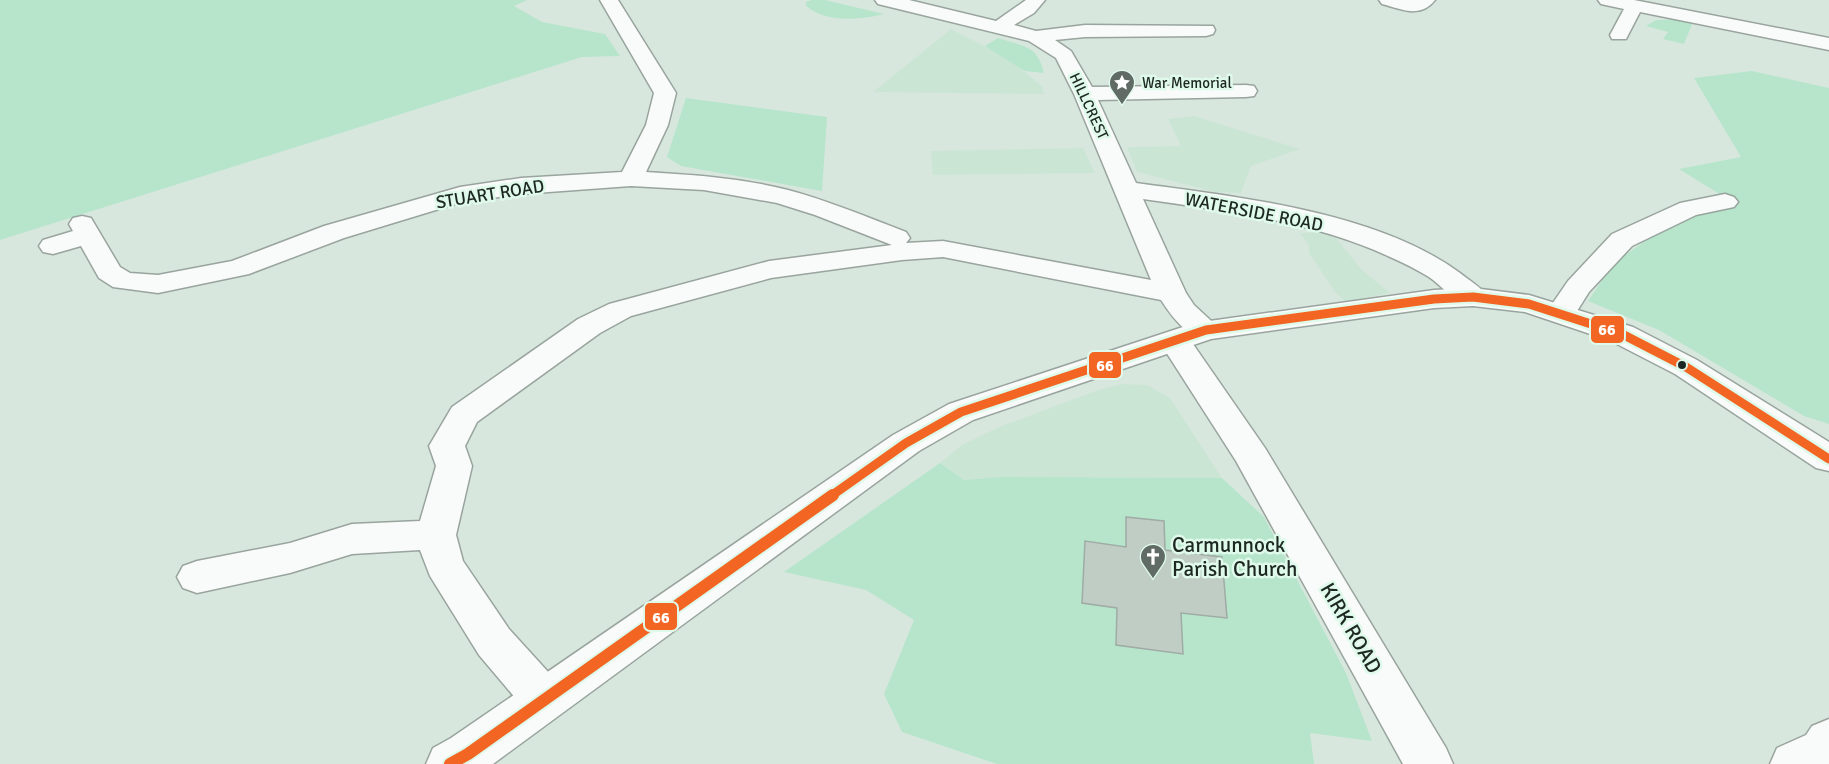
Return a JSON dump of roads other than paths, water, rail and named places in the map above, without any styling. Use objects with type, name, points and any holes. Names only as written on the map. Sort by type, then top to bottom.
[{"type":"street","points":[[609,0],[665,93],[657,125],[631,179]]},
{"type":"street","name":"HILLCREST","points":[[884,0],[1000,26],[1036,37],[1064,55],[1085,94],[1126,189]]},
{"type":"street","points":[[1000,26],[1028,9],[1036,0]]},
{"type":"street","points":[[1388,0],[1415,7],[1426,0]]},
{"type":"street","points":[[1607,0],[1829,44]]},
{"type":"street","points":[[1620,35],[1634,6]]},
{"type":"street","name":"HILLCREST","points":[[1036,37],[1085,31],[1206,30]]},
{"type":"street","points":[[1085,94],[1246,91]]},
{"type":"street","name":"STUART ROAD","points":[[53,246],[85,230],[109,272],[123,281],[158,284],[239,268],[334,232],[460,195],[521,186],[631,179],[704,183],[781,196],[826,221],[896,238]]},
{"type":"street","name":"KIRK ROAD","points":[[1126,189],[1171,292],[1183,310],[1190,335],[1252,457],[1429,764]]},
{"type":"street","name":"WATERSIDE ROAD","points":[[1126,189],[1274,212],[1337,228],[1410,254],[1454,279],[1473,297]]},
{"type":"street","points":[[1561,313],[1578,288],[1622,240],[1689,208],[1725,202]]},
{"type":"street","points":[[544,699],[494,642],[444,565],[436,535],[454,466],[447,446],[464,415],[589,326],[620,310],[769,270],[902,252],[943,249],[1171,292]]},
{"type":"street","points":[[464,761],[544,699],[906,443],[961,412],[1047,385],[1190,335],[1434,299],[1473,297],[1529,304],[1622,333],[1656,350],[1829,459]]},
{"type":"street","points":[[197,577],[290,558],[352,539],[436,535]]},
{"type":"street","points":[[1794,764],[1823,750],[1829,741]]},
{"type":"place","name":"War Memorial","points":[[1122,106]]},
{"type":"place","name":"Carmunnock Parish Church","points":[[1153,580]]}]
